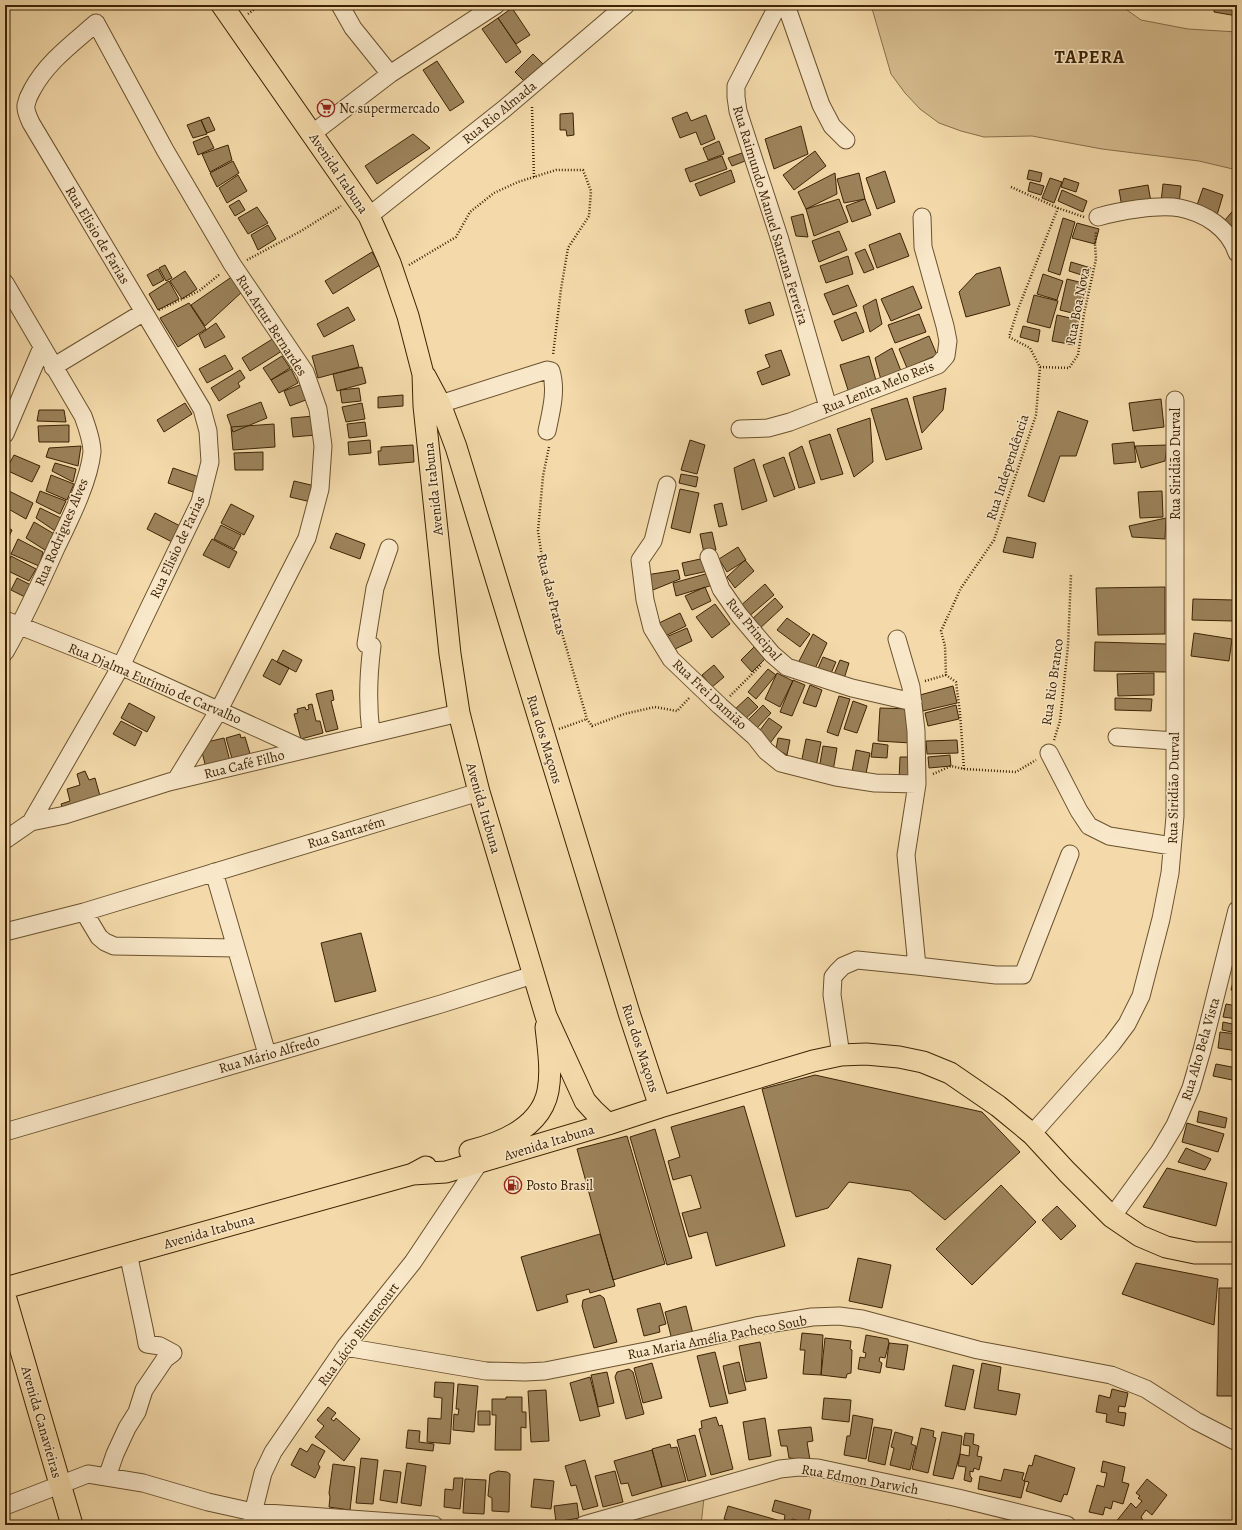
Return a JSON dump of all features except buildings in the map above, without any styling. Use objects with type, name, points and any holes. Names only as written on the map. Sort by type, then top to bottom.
[{"type":"main road","name":"Avenida Itabuna","points":[[222,5],[313,133],[369,216],[394,274],[408,316],[423,374],[424,406],[450,654],[459,713],[479,792],[546,1016],[585,1101],[608,1124]]},
{"type":"main road","name":"Rua dos Maçons","points":[[423,374],[440,404],[456,447],[543,735],[630,1016],[660,1106]]},
{"type":"main road","points":[[434,491],[468,486]]},
{"type":"main road","name":"Avenida Itabuna","points":[[5,1288],[413,1174],[445,1158],[492,1144],[512,1136],[529,1124],[540,1110],[548,1092],[550,1073],[546,1016]]},
{"type":"main road","points":[[608,1124],[660,1106],[813,1061],[841,1055],[866,1054],[899,1057],[923,1062],[950,1073],[998,1106],[1032,1134],[1112,1217],[1140,1236],[1166,1247],[1195,1253],[1237,1253]]},
{"type":"main road","name":"Avenida Itabuna","points":[[413,1174],[446,1172],[608,1124]]},
{"type":"main road","name":"Avenida Canavieiras","points":[[5,1296],[72,1525]]},
{"type":"street","points":[[340,5],[353,28],[390,74]]},
{"type":"street","points":[[313,133],[390,74],[496,5]]},
{"type":"street","name":"Rua Rio Almada","points":[[369,216],[535,83],[626,5]]},
{"type":"street","name":"Rua Raimundo Manuel Santana Ferreira","points":[[778,5],[736,86],[736,97],[738,111],[780,240],[828,407]]},
{"type":"street","points":[[786,5],[821,105],[832,126],[846,140]]},
{"type":"street","name":"Rua Elisio de Farias","points":[[31,822],[121,666],[200,502],[210,462],[208,431],[202,409],[31,123],[26,106],[28,97],[38,78],[48,65],[96,23]]},
{"type":"street","name":"Rua Artur Bernardes","points":[[96,23],[165,150],[233,266],[305,372],[318,409],[323,446],[320,489],[307,538],[219,710],[176,780]]},
{"type":"street","points":[[1098,217],[1122,211],[1166,207],[1180,208],[1206,218],[1224,230],[1235,247],[1237,253]]},
{"type":"street","name":"Rua Lenita Melo Reis","points":[[740,430],[768,428],[790,422],[938,365],[946,356],[948,342],[946,326],[923,247],[922,217]]},
{"type":"street","name":"Rua Rodrigues Alves","points":[[5,283],[83,416],[89,432],[92,451],[84,484],[70,518],[12,623],[5,652]]},
{"type":"street","points":[[53,367],[145,314]]},
{"type":"street","points":[[5,434],[42,347]]},
{"type":"street","points":[[440,404],[547,370],[552,372],[553,377],[553,400],[547,431]]},
{"type":"street","name":"Rua Siridião Durval","points":[[1032,1134],[1112,1044],[1127,1024],[1141,996],[1162,918],[1170,873],[1175,816],[1175,400]]},
{"type":"street","name":"Rua Frei Damião","points":[[667,485],[653,541],[640,560],[645,600],[652,628],[671,659],[755,737],[766,751],[781,763],[836,777],[875,783],[917,784]]},
{"type":"street","points":[[371,734],[368,681],[372,646],[366,644],[375,588],[389,548]]},
{"type":"street","name":"Rua Principal","points":[[709,557],[720,589],[739,615],[772,654],[787,667],[852,688],[912,694]]},
{"type":"street","name":"Rua Djalma Eutímio de Carvalho","points":[[12,623],[121,666],[303,749]]},
{"type":"street","points":[[897,639],[912,694],[916,731],[917,784],[906,855],[917,966]]},
{"type":"street","name":"Rua Café Filho","points":[[31,822],[65,815],[176,780],[459,713]]},
{"type":"street","points":[[1117,737],[1175,742]]},
{"type":"street","points":[[1049,753],[1079,811],[1089,826],[1109,836],[1172,846]]},
{"type":"street","name":"Rua Santarém","points":[[5,932],[84,912],[479,792]]},
{"type":"street","points":[[5,840],[31,822]]},
{"type":"street","points":[[841,1055],[832,995],[833,977],[843,966],[857,960],[996,975],[1022,975],[1070,854]]},
{"type":"street","points":[[214,872],[267,1054]]},
{"type":"street","name":"Rua Alto Bela Vista","points":[[1112,1217],[1159,1152],[1175,1125],[1191,1088],[1237,910]]},
{"type":"street","points":[[84,912],[99,936],[105,942],[114,946],[236,948]]},
{"type":"street","name":"Rua Mário Alfredo","points":[[5,1132],[441,1004],[533,975]]},
{"type":"street","name":"Rua Lúcio Bittencourt","points":[[251,1519],[263,1473],[273,1452],[345,1347],[413,1262],[479,1163]]},
{"type":"street","points":[[107,1477],[127,1428],[137,1412],[144,1390],[166,1359],[173,1353],[160,1346],[146,1344],[128,1253]]},
{"type":"street","name":"Rua Maria Amélia Pacheco Soub","points":[[345,1347],[486,1370],[525,1372],[545,1371],[651,1350],[756,1326],[812,1318],[839,1316],[862,1319],[978,1350],[1111,1375],[1146,1389],[1196,1421],[1237,1442]]},
{"type":"street","name":"Rua Edmon Darwich","points":[[584,1525],[780,1469],[799,1466],[818,1468],[958,1498],[1067,1525]]},
{"type":"street","points":[[5,1506],[88,1474],[143,1484],[208,1502],[251,1519],[434,1525]]},
{"type":"path","points":[[534,177],[531,113],[535,83]]},
{"type":"path","points":[[394,274],[456,237],[470,212],[494,193],[518,182],[556,170],[583,170],[591,191],[588,216],[568,248],[560,289],[552,372]]},
{"type":"path","points":[[1011,187],[1058,208],[1088,218],[1098,217]]},
{"type":"path","points":[[145,314],[178,302],[198,291],[233,266],[301,231],[355,196]]},
{"type":"path","points":[[1040,367],[1030,348],[1009,337],[1018,309],[1058,208]]},
{"type":"path","name":"Rua Boa Nova","points":[[1040,367],[1069,368],[1078,355],[1084,314],[1096,259],[1095,244],[1098,217]]},
{"type":"path","name":"Rua Independência","points":[[946,675],[945,646],[941,631],[961,588],[994,540],[1036,415],[1040,367]]},
{"type":"path","name":"Rua das Pratas","points":[[547,431],[549,445],[543,476],[538,531],[544,571],[587,719]]},
{"type":"path","name":"Rua Rio Branco","points":[[1049,753],[1060,721],[1068,646],[1071,574]]},
{"type":"path","points":[[720,706],[772,654]]},
{"type":"path","points":[[912,694],[946,675],[956,682],[964,769]]},
{"type":"path","points":[[543,735],[587,719],[592,726],[624,714],[655,708],[677,711]]},
{"type":"path","points":[[917,784],[938,771],[951,766],[964,769],[1016,772],[1049,753]]},
{"type":"shaded area","points":[[871,5],[1120,5],[1141,20],[1188,29],[1237,32],[1237,170],[1199,161],[1102,149],[1032,136],[984,137],[939,123],[920,109],[905,93],[891,74]]},
{"type":"shaded area","points":[[704,1498],[701,1525],[629,1525],[633,1516]]},
{"type":"place","name":"Nc supermercado","points":[[326,108]]},
{"type":"place","name":"Posto Brasil","points":[[513,1185]]},
{"type":"district","name":"TAPERA","points":[[1090,57]]}]
